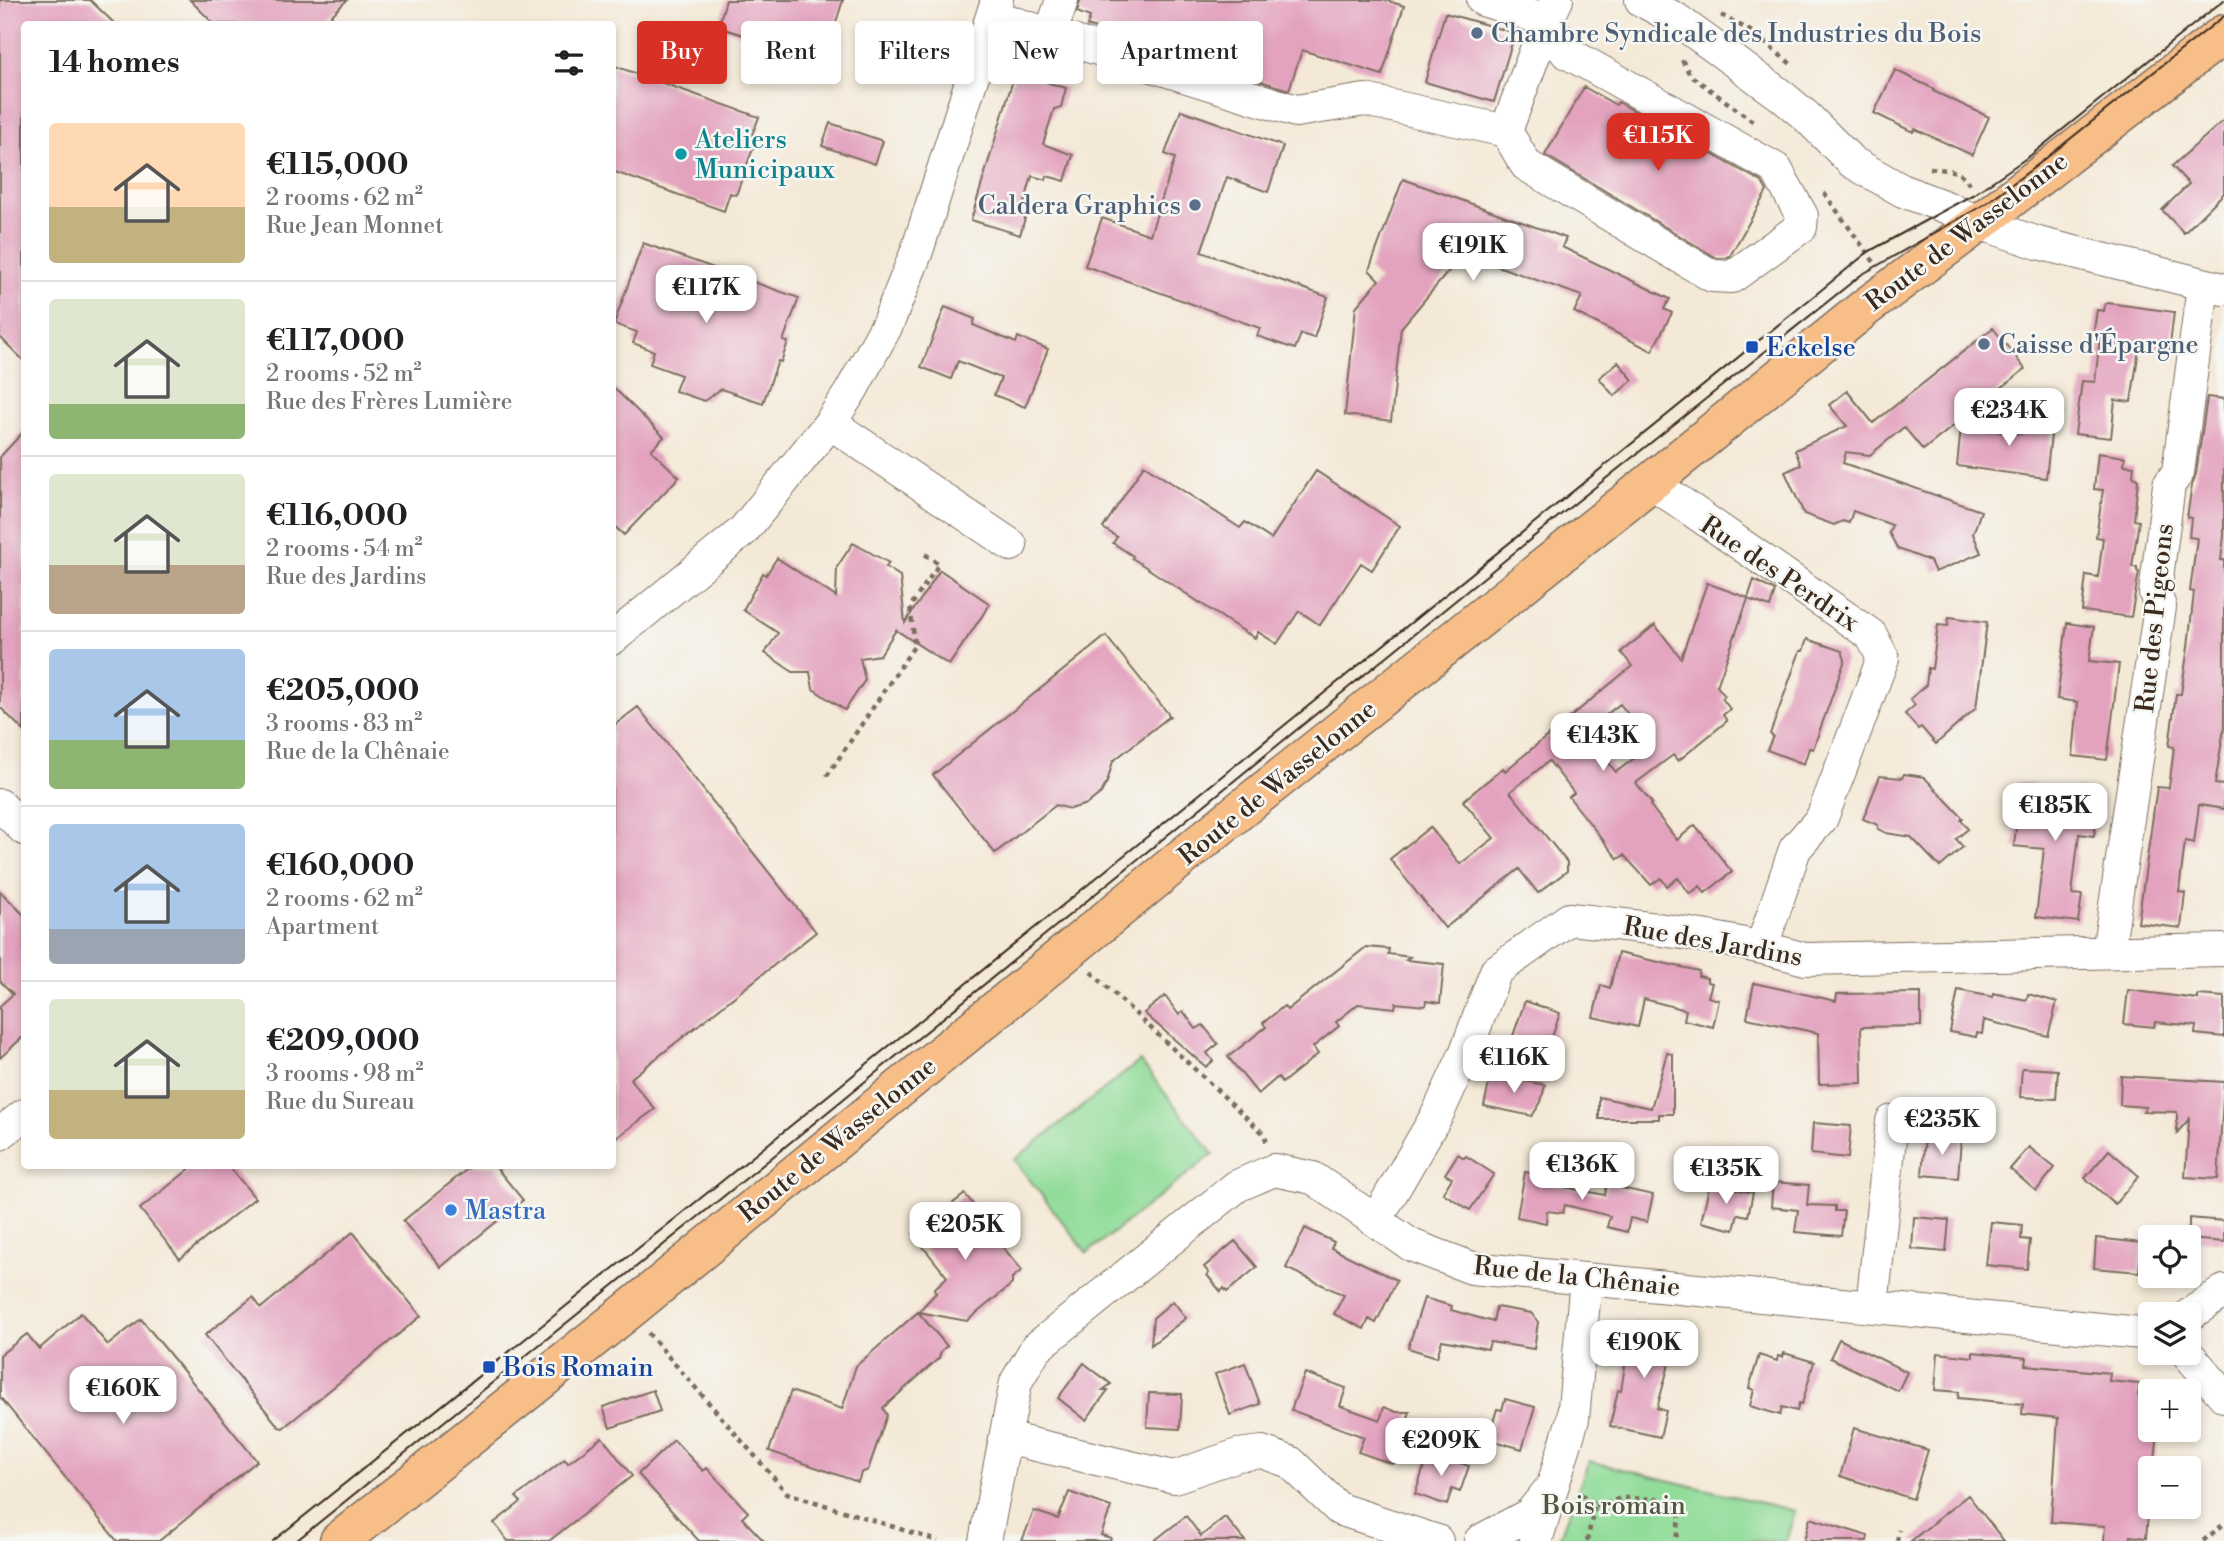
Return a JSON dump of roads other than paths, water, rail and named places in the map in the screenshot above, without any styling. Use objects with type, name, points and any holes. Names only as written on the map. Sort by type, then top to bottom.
[{"type":"main road","name":"Route de Wasselonne","points":[[339,1541],[629,1310],[1228,820],[1651,482],[1866,307],[1977,208],[2224,34]]},
{"type":"street","points":[[1055,21],[1062,0]]},
{"type":"street","points":[[1483,0],[1552,10]]},
{"type":"street","points":[[1641,0],[1676,19],[1782,96],[1852,162],[1903,191],[1948,208],[1977,208],[2038,243],[2213,287]]},
{"type":"street","points":[[618,626],[743,531],[830,423],[887,325],[917,251],[995,8],[1022,21]]},
{"type":"street","points":[[1083,45],[1296,111],[1365,100],[1506,131],[1525,165],[1712,276],[1732,277],[1801,227],[1802,216],[1776,169],[1566,52],[1552,10]]},
{"type":"street","points":[[1506,131],[1552,10]]},
{"type":"street","name":"Rue des Pigeons","points":[[2108,953],[2160,607],[2155,593],[2169,485],[2178,472],[2213,287]]},
{"type":"street","points":[[830,423],[1011,545]]},
{"type":"street","name":"Rue des Perdrix","points":[[1651,482],[1871,635],[1883,658],[1822,818],[1795,849],[1762,946]]},
{"type":"street","points":[[0,805],[21,826]]},
{"type":"street","name":"Rue des Jardins","points":[[1376,1220],[1438,1113],[1465,1054],[1496,971],[1569,919],[1642,926],[1762,946],[1805,959],[2224,950]]},
{"type":"street","points":[[0,1134],[21,1117]]},
{"type":"street","points":[[1872,1306],[1892,1121]]},
{"type":"street","name":"Rue de la Chênaie","points":[[1006,1438],[1016,1382],[1036,1348],[1237,1186],[1274,1170],[1312,1178],[1411,1245],[1472,1268],[2138,1333]]},
{"type":"street","points":[[1535,1541],[1573,1419],[1586,1279]]},
{"type":"street","points":[[2201,1307],[2224,1291]]},
{"type":"street","points":[[2197,1365],[2224,1396]]},
{"type":"street","points":[[985,1541],[1006,1438],[1174,1477],[1238,1455],[1262,1452],[1290,1462],[1339,1508],[1437,1541]]},
{"type":"street","points":[[1480,1541],[1530,1514],[1555,1482]]},
{"type":"tram line","points":[[273,1541],[757,1153],[1868,252],[1974,194],[2031,155],[2224,0]]},
{"type":"tram line","points":[[296,1541],[1564,512],[1861,275],[1985,204],[2224,16]]},
{"type":"place","name":"Chambre Syndicale des Industries du Bois","points":[[1477,33]]},
{"type":"place","name":"Ateliers Municipaux","points":[[681,154]]},
{"type":"place","name":"Caldera Graphics","points":[[1195,205]]},
{"type":"place","name":"Caisse d'Épargne","points":[[1984,344]]},
{"type":"place","name":"Eckelse","points":[[1752,347]]},
{"type":"place","name":"Mastra","points":[[451,1210]]},
{"type":"place","name":"Bois Romain","points":[[489,1367]]},
{"type":"park label","name":"Bois romain","points":[[1614,1505]]}]
